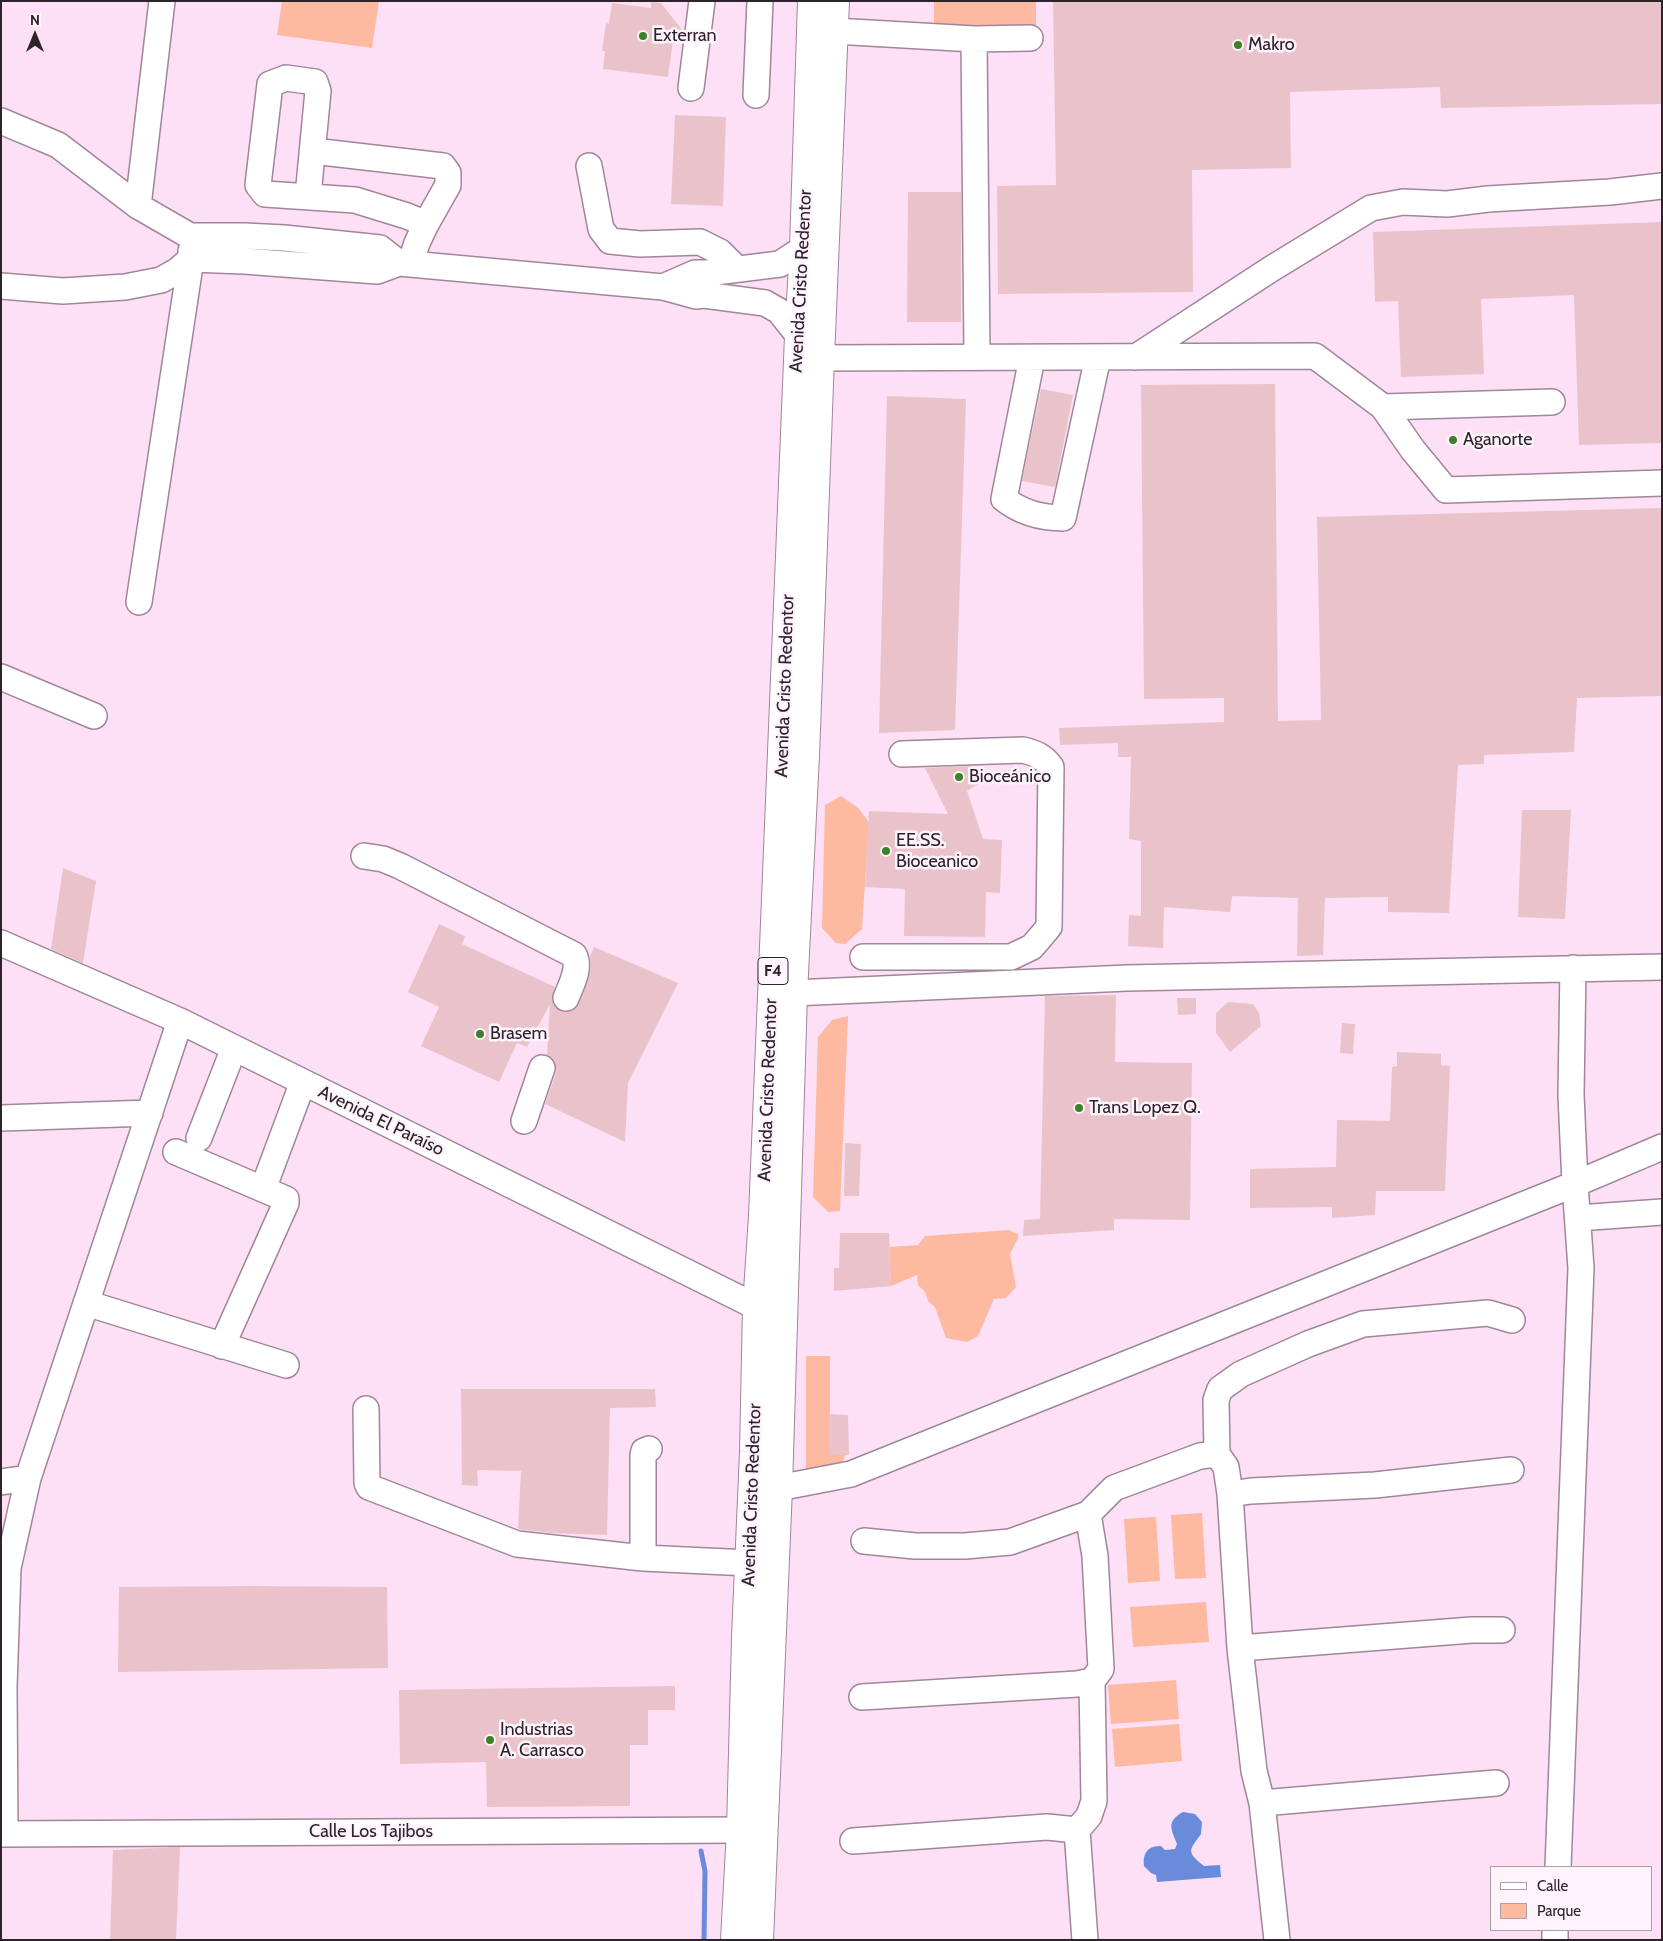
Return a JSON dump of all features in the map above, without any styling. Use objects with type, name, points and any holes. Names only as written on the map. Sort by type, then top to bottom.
[{"type":"highway","name":"Avenida Cristo Redentor","points":[[735,1940],[742,1830],[757,1307],[764,1216],[804,248],[812,1]]},
{"type":"highway","name":"Avenida Cristo Redentor","points":[[759,1940],[778,1488],[793,993],[805,756],[835,1]]},
{"type":"street","points":[[138,206],[162,1]]},
{"type":"street","points":[[691,88],[702,1]]},
{"type":"street","points":[[756,95],[760,1]]},
{"type":"street","points":[[834,31],[974,40],[1030,38]]},
{"type":"street","points":[[974,40],[977,356]]},
{"type":"street","points":[[308,196],[318,91],[315,82],[286,78],[270,84],[258,185],[265,194],[355,200],[426,224]]},
{"type":"street","points":[[1,121],[58,145],[191,248],[281,264],[377,272],[404,263],[662,286],[696,296],[704,295],[764,303],[779,311],[799,336]]},
{"type":"street","points":[[313,150],[443,166],[448,173],[448,185],[404,263]]},
{"type":"street","points":[[589,166],[601,229],[610,241],[640,244],[700,242],[720,252],[737,269]]},
{"type":"street","points":[[1136,357],[1271,268],[1371,208],[1403,202],[1447,204],[1488,199],[1610,192],[1662,186]]},
{"type":"street","points":[[1,286],[63,291],[125,286],[161,280],[177,271],[191,248],[245,236],[380,248],[404,263]]},
{"type":"street","points":[[281,264],[284,238]]},
{"type":"street","points":[[139,602],[191,248]]},
{"type":"street","points":[[662,286],[694,273],[707,274],[780,264],[804,248]]},
{"type":"street","points":[[820,358],[1315,356],[1383,407],[1413,450],[1446,490],[1662,483]]},
{"type":"street","points":[[1032,358],[1004,499],[1017,509],[1047,518],[1063,518],[1098,357]]},
{"type":"street","points":[[1383,407],[1552,402]]},
{"type":"street","points":[[1,678],[94,716]]},
{"type":"street","points":[[863,957],[1011,957],[1032,947],[1049,927],[1050,767],[1046,760],[1038,754],[1023,750],[902,754]]},
{"type":"street","points":[[364,856],[383,859],[400,866],[574,955],[577,960],[577,967],[566,998]]},
{"type":"street","name":"Avenida El Paraíso","points":[[1,943],[180,1021],[757,1307]]},
{"type":"street","points":[[793,993],[1127,978],[1662,967]]},
{"type":"street","points":[[1558,1866],[1581,1268],[1571,1095],[1573,968]]},
{"type":"street","points":[[3,1834],[2,1687],[8,1568],[28,1478],[180,1021]]},
{"type":"street","points":[[199,1138],[234,1048]]},
{"type":"street","points":[[524,1121],[542,1068]]},
{"type":"street","points":[[263,1190],[304,1082]]},
{"type":"street","points":[[1,1118],[150,1113]]},
{"type":"street","points":[[778,1488],[851,1474],[1575,1184],[1662,1147]]},
{"type":"street","points":[[176,1152],[263,1190],[284,1197],[286,1203],[222,1346]]},
{"type":"street","points":[[1578,1218],[1662,1212]]},
{"type":"street","points":[[86,1303],[286,1366]]},
{"type":"street","points":[[1277,1940],[1262,1803],[1254,1771],[1240,1648],[1230,1494],[1226,1467],[1217,1454],[1216,1400],[1220,1389],[1241,1374],[1308,1344],[1363,1324],[1488,1313],[1512,1320]]},
{"type":"street","points":[[366,1409],[367,1483],[373,1488],[517,1544],[643,1558],[749,1563]]},
{"type":"street","points":[[643,1558],[642,1455],[644,1451],[650,1449]]},
{"type":"street","points":[[864,1542],[915,1546],[948,1546],[1010,1542],[1088,1514],[1114,1488],[1200,1456],[1217,1454]]},
{"type":"street","points":[[1230,1494],[1251,1491],[1375,1485],[1510,1470]]},
{"type":"street","points":[[1,1482],[28,1478]]},
{"type":"street","points":[[1085,1940],[1077,1830],[1089,1816],[1094,1801],[1092,1681],[1101,1669],[1095,1556],[1088,1514]]},
{"type":"street","points":[[1240,1648],[1462,1631],[1502,1630]]},
{"type":"street","points":[[862,1697],[1077,1684],[1092,1681]]},
{"type":"street","points":[[1262,1803],[1496,1783]]},
{"type":"street","points":[[853,1841],[1047,1827],[1077,1830]]},
{"type":"street","name":"Calle Los Tajibos","points":[[3,1834],[742,1830]]},
{"type":"green space","points":[[282,1],[379,1],[372,48],[277,35]]},
{"type":"green space","points":[[934,1],[1036,1],[1036,29],[934,29]]},
{"type":"green space","points":[[841,796],[858,808],[869,822],[862,929],[845,944],[836,943],[822,928],[825,805]]},
{"type":"green space","points":[[848,1016],[840,1211],[828,1212],[813,1197],[818,1037],[832,1020]]},
{"type":"green space","points":[[1009,1230],[1018,1234],[1010,1254],[1016,1287],[1006,1298],[994,1299],[978,1336],[967,1342],[946,1338],[935,1307],[928,1301],[925,1292],[918,1285],[917,1275],[891,1286],[889,1247],[918,1245],[925,1236]]},
{"type":"green space","points":[[806,1356],[830,1356],[830,1455],[845,1455],[841,1470],[806,1478]]},
{"type":"green space","points":[[1202,1513],[1206,1578],[1175,1579],[1171,1515]]},
{"type":"green space","points":[[1156,1517],[1160,1581],[1128,1583],[1124,1519]]},
{"type":"green space","points":[[1206,1602],[1209,1642],[1133,1647],[1130,1607]]},
{"type":"green space","points":[[1176,1680],[1179,1719],[1111,1724],[1108,1685]]},
{"type":"green space","points":[[1179,1724],[1182,1761],[1115,1767],[1112,1729]]},
{"type":"water","points":[[1183,1812],[1195,1814],[1202,1822],[1201,1834],[1192,1847],[1192,1854],[1204,1866],[1220,1865],[1221,1877],[1157,1882],[1156,1875],[1144,1866],[1145,1854],[1149,1849],[1161,1846],[1165,1850],[1175,1849],[1177,1844],[1171,1826],[1174,1819]]},
{"type":"building","points":[[1053,1],[1662,1],[1662,104],[1441,108],[1440,87],[1290,92],[1291,168],[1192,170],[1193,292],[998,294],[997,186],[1056,185]]},
{"type":"building","name":"Exterran","points":[[651,2],[661,3],[683,31],[681,41],[673,40],[668,77],[603,69],[605,51],[602,51],[606,23],[609,24],[612,3],[651,8]]},
{"type":"building","points":[[675,115],[726,117],[723,206],[671,204]]},
{"type":"building","points":[[908,192],[961,192],[961,322],[907,322]]},
{"type":"building","points":[[1662,222],[1662,443],[1579,445],[1574,295],[1481,299],[1484,374],[1401,377],[1398,301],[1375,302],[1373,232]]},
{"type":"building","points":[[1275,384],[1278,721],[1321,720],[1317,517],[1662,508],[1662,696],[1577,698],[1574,752],[1484,755],[1484,764],[1458,765],[1449,913],[1388,912],[1388,897],[1325,898],[1323,955],[1297,956],[1298,898],[1232,896],[1230,912],[1164,907],[1163,948],[1128,946],[1129,915],[1141,916],[1141,841],[1129,839],[1131,757],[1118,757],[1118,743],[1060,745],[1059,728],[1224,722],[1224,698],[1144,699],[1141,385]]},
{"type":"building","points":[[1041,389],[1073,395],[1055,487],[1022,481]]},
{"type":"building","points":[[887,396],[966,399],[955,730],[879,733]]},
{"type":"building","points":[[971,766],[981,782],[967,791],[983,839],[1002,840],[1000,893],[986,892],[985,937],[904,936],[905,889],[865,887],[869,811],[948,814],[925,768]]},
{"type":"building","points":[[1522,810],[1571,810],[1565,919],[1518,917]]},
{"type":"building","points":[[63,868],[96,881],[83,963],[51,949]]},
{"type":"building","name":"Brasem","points":[[439,924],[465,936],[462,944],[555,987],[552,1000],[555,1007],[561,1011],[574,1010],[579,1003],[588,980],[591,967],[590,956],[594,947],[678,983],[628,1083],[625,1142],[545,1104],[556,1073],[553,1059],[547,1055],[550,1004],[527,1047],[517,1043],[499,1082],[421,1046],[439,1007],[408,992]]},
{"type":"building","points":[[1116,995],[1115,1062],[1192,1063],[1190,1220],[1114,1219],[1114,1230],[1023,1236],[1024,1220],[1040,1219],[1045,996]]},
{"type":"building","points":[[1177,998],[1196,998],[1196,1014],[1178,1015]]},
{"type":"building","points":[[1228,1002],[1253,1004],[1259,1013],[1261,1026],[1230,1052],[1216,1033],[1216,1013]]},
{"type":"building","points":[[1342,1023],[1355,1024],[1353,1054],[1340,1053]]},
{"type":"building","points":[[1397,1052],[1441,1054],[1441,1065],[1450,1066],[1445,1191],[1376,1191],[1375,1215],[1332,1218],[1332,1207],[1250,1208],[1250,1169],[1336,1167],[1337,1120],[1390,1121],[1392,1067],[1397,1066]]},
{"type":"building","points":[[845,1143],[861,1144],[859,1196],[844,1196]]},
{"type":"building","points":[[840,1233],[889,1233],[891,1286],[834,1291],[834,1268],[839,1268]]},
{"type":"building","points":[[461,1389],[655,1389],[656,1407],[610,1408],[607,1535],[552,1533],[518,1529],[521,1471],[477,1470],[478,1486],[462,1485]]},
{"type":"building","points":[[829,1414],[848,1415],[849,1455],[830,1455]]},
{"type":"building","points":[[119,1587],[387,1587],[388,1668],[118,1672]]},
{"type":"building","points":[[675,1686],[675,1710],[648,1710],[648,1745],[630,1745],[630,1806],[487,1807],[486,1762],[400,1764],[399,1690]]},
{"type":"building","points":[[180,1847],[176,1940],[110,1940],[113,1850]]},
{"type":"waterway","points":[[701,1851],[705,1871],[704,1940]]},
{"type":"place","name":"Exterran","points":[[643,36]]},
{"type":"place","name":"Makro","points":[[1238,45]]},
{"type":"place","name":"Aganorte","points":[[1453,440]]},
{"type":"place","name":"Bioceánico","points":[[959,777]]},
{"type":"place","name":"EE.SS. Bioceanico","points":[[886,851]]},
{"type":"place","name":"Brasem","points":[[480,1034]]},
{"type":"place","name":"Trans Lopez Q.","points":[[1079,1108]]},
{"type":"place","name":"Industrias A. Carrasco","points":[[490,1740]]}]
